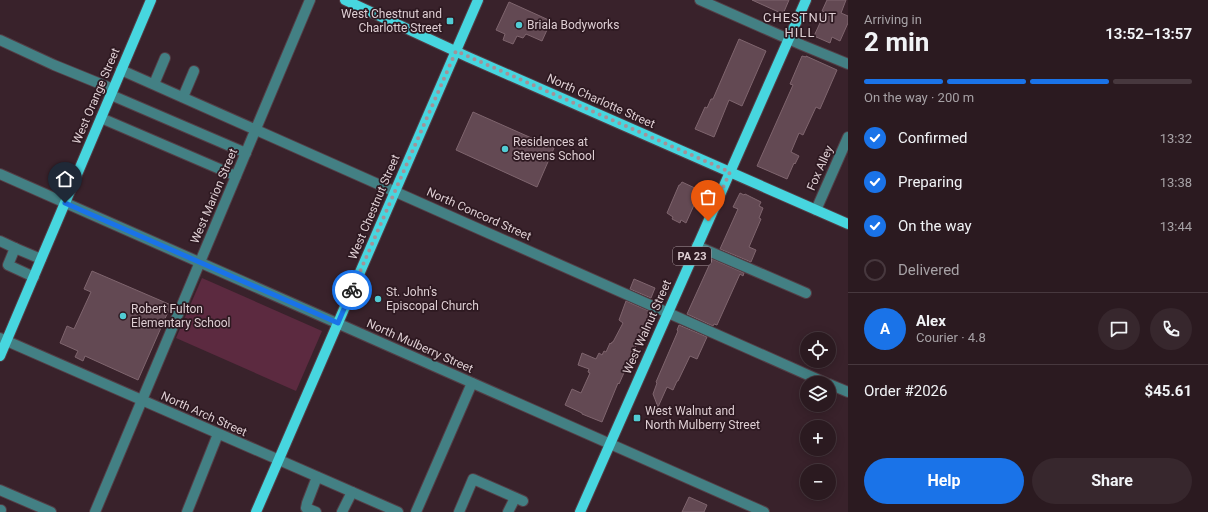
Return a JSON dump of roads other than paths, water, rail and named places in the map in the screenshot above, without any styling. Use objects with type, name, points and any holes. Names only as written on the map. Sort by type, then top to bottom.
[{"type":"main road","name":"West Orange Street","points":[[0,356],[3,340],[34,277],[151,0]]},
{"type":"main road","name":"North Charlotte Street","points":[[345,0],[456,51],[848,224]]},
{"type":"main road","name":"West Chestnut Street","points":[[256,512],[478,0]]},
{"type":"main road","name":"West Walnut Street","points":[[580,512],[806,0]]},
{"type":"street","name":"West Marion Street","points":[[95,512],[310,0]]},
{"type":"street","points":[[700,0],[848,64]]},
{"type":"street","points":[[0,40],[246,153]]},
{"type":"street","points":[[154,84],[165,58]]},
{"type":"street","name":"North Concord Street","points":[[121,70],[810,376]]},
{"type":"street","points":[[183,97],[194,71]]},
{"type":"street","points":[[101,118],[236,176]]},
{"type":"street","name":"Fox Alley","points":[[816,210],[848,136]]},
{"type":"street","name":"North Mulberry Street","points":[[0,174],[764,512]]},
{"type":"street","points":[[0,241],[41,259]]},
{"type":"street","points":[[697,246],[806,293]]},
{"type":"street","points":[[15,248],[8,265],[34,277]]},
{"type":"street","name":"North Arch Street","points":[[3,340],[398,512]]},
{"type":"street","points":[[416,512],[472,383]]},
{"type":"street","name":"North Concord Street","points":[[836,387],[848,392]]},
{"type":"street","points":[[187,512],[218,434]]},
{"type":"street","points":[[316,512],[306,508],[317,477]]},
{"type":"street","points":[[459,512],[473,479],[519,500],[508,512]]},
{"type":"street","points":[[0,490],[51,512]]},
{"type":"street","points":[[342,512],[352,492]]},
{"type":"place","name":"West Chestnut and Charlotte Street","points":[[450,21]]},
{"type":"place","name":"Briala Bodyworks","points":[[519,25]]},
{"type":"place","name":"Residences at Stevens School","points":[[505,149]]},
{"type":"place","name":"St. John's Episcopal Church","points":[[378,299]]},
{"type":"place","name":"Robert Fulton Elementary School","points":[[123,316]]},
{"type":"place","name":"West Walnut and North Mulberry Street","points":[[637,418]]},
{"type":"district","name":"CHESTNUT HILL","points":[[800,24]]}]
